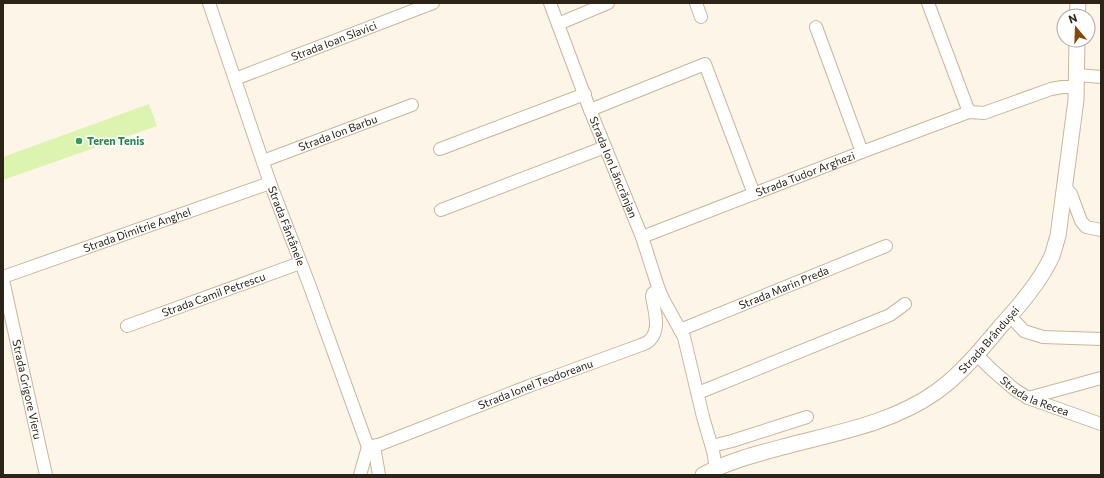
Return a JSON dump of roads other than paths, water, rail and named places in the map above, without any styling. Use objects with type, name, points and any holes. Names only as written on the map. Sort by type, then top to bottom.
[{"type":"main road","name":"Strada Brândușei","points":[[703,475],[742,458],[862,427],[914,406],[936,391],[977,355],[1035,284],[1047,266],[1058,236],[1077,81],[1077,48]]},
{"type":"street","name":"Strada Fântânele","points":[[209,3],[270,183],[371,446],[378,475]]},
{"type":"street","name":"Strada Ioan Slavici","points":[[235,79],[433,3]]},
{"type":"street","name":"Strada Ion Lăncrănjan","points":[[550,3],[590,110],[642,237],[659,290],[688,348],[712,448],[719,467]]},
{"type":"street","points":[[558,24],[608,3]]},
{"type":"street","points":[[696,3],[701,17]]},
{"type":"street","points":[[928,3],[969,112]]},
{"type":"street","points":[[816,27],[862,152]]},
{"type":"street","points":[[590,110],[705,64],[754,194]]},
{"type":"street","name":"Strada Tudor Arghezi","points":[[642,237],[969,112],[984,113],[1077,81],[1101,77]]},
{"type":"street","points":[[440,149],[584,94]]},
{"type":"street","name":"Strada Ion Barbu","points":[[263,161],[412,105]]},
{"type":"street","points":[[441,210],[605,147]]},
{"type":"street","name":"Strada Dimitrie Anghel","points":[[3,277],[270,183]]},
{"type":"street","points":[[1065,187],[1070,194],[1081,221],[1086,227],[1101,230]]},
{"type":"street","name":"Strada Marin Preda","points":[[680,330],[886,246]]},
{"type":"street","name":"Strada Camil Petrescu","points":[[127,326],[300,263]]},
{"type":"street","name":"Strada Grigore Vieru","points":[[3,280],[46,475]]},
{"type":"street","name":"Strada Ionel Teodoreanu","points":[[371,446],[528,386],[642,345],[650,340],[655,331],[656,320],[652,296],[653,293],[659,290]]},
{"type":"street","points":[[698,394],[890,315],[905,304]]},
{"type":"street","points":[[1010,316],[1024,331],[1043,337],[1101,339]]},
{"type":"street","name":"Strada la Recea","points":[[977,355],[1014,389],[1028,398],[1101,424]]},
{"type":"street","points":[[1028,398],[1101,378]]},
{"type":"street","points":[[712,448],[807,417]]},
{"type":"street","points":[[360,475],[371,446]]},
{"type":"place","name":"Teren Tenis","points":[[79,141]]}]
